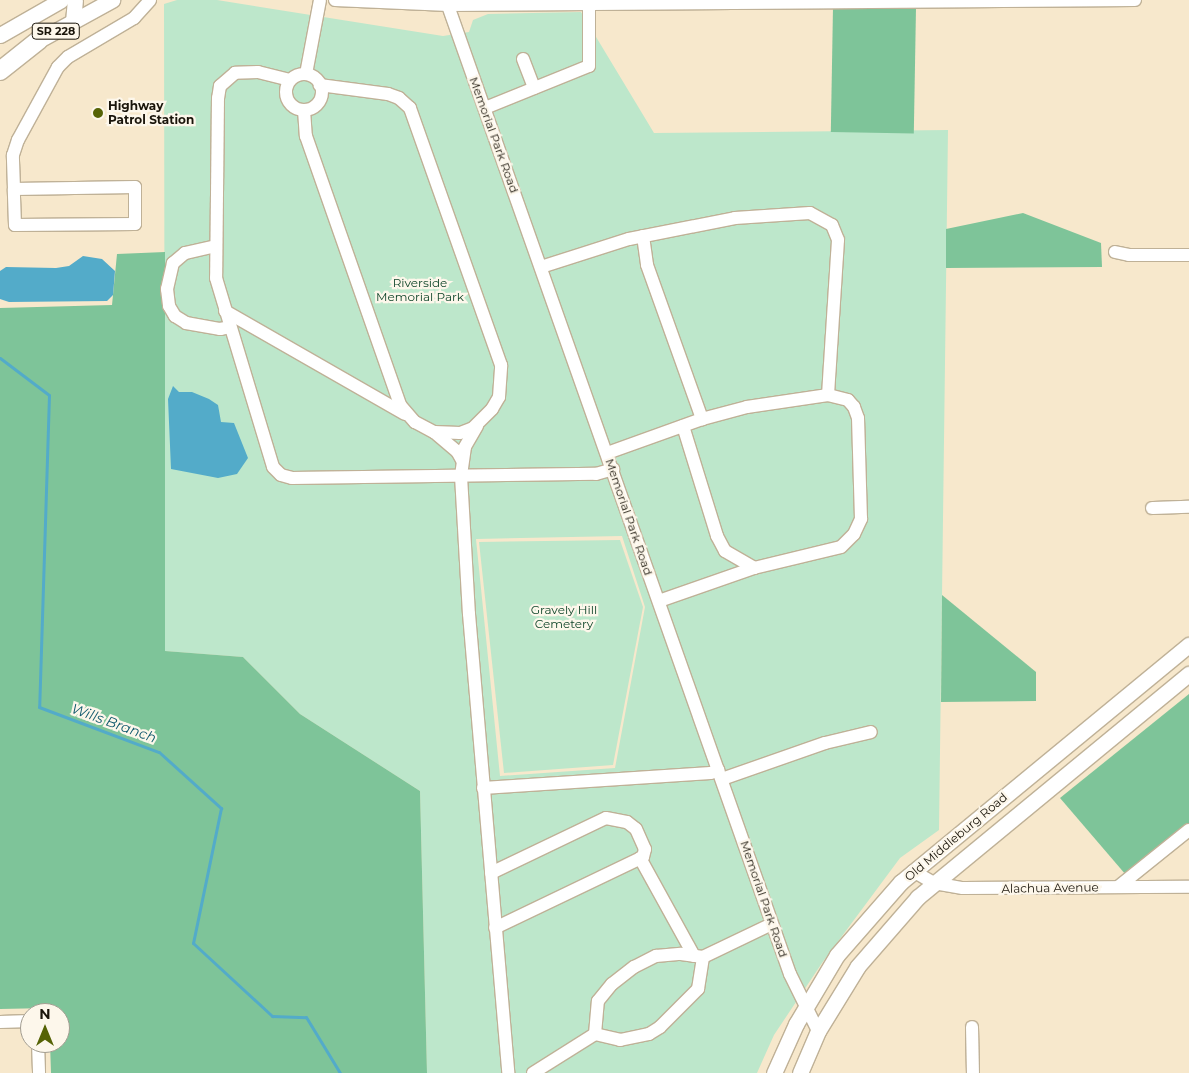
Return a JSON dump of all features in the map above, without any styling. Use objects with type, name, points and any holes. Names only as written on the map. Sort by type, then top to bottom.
[{"type":"highway","points":[[0,71],[39,40]]},
{"type":"main road","name":"SR 228","points":[[0,35],[62,0]]},
{"type":"main road","points":[[73,22],[75,0]]},
{"type":"main road","name":"SR 228","points":[[0,61],[112,0]]},
{"type":"main road","name":"Old Middleburg Road","points":[[774,1073],[807,1006],[837,955],[914,871],[1189,645]]},
{"type":"main road","name":"Old Middleburg Road","points":[[800,1073],[818,1031],[858,966],[934,882],[1189,674]]},
{"type":"main road","points":[[1086,730],[1100,747]]},
{"type":"street","points":[[14,189],[135,187],[135,224],[15,225],[13,156],[18,140],[58,67],[68,57],[134,18],[150,0]]},
{"type":"street","points":[[306,74],[320,0]]},
{"type":"street","points":[[335,0],[589,4],[1135,0]]},
{"type":"street","name":"Memorial Park Road","points":[[447,2],[790,974],[818,1031]]},
{"type":"street","points":[[485,108],[589,66],[589,4]]},
{"type":"street","points":[[523,59],[534,88]]},
{"type":"street","points":[[306,74],[290,80],[246,72],[236,73],[220,86],[216,278],[269,456],[281,475],[292,478],[596,474],[613,469]]},
{"type":"street","points":[[306,74],[320,85],[388,94],[399,98],[410,108],[501,365],[499,397],[478,424],[465,446],[461,476],[495,928],[508,1073]]},
{"type":"street","points":[[290,80],[286,98],[293,107],[304,110],[319,102],[320,85]]},
{"type":"street","points":[[304,110],[306,136],[400,404],[407,415]]},
{"type":"street","points":[[542,268],[643,236],[735,218],[810,213],[832,226],[838,240],[839,257],[828,395]]},
{"type":"street","points":[[643,236],[647,265],[702,419]]},
{"type":"street","points":[[216,246],[185,253],[173,264],[167,289],[169,306],[175,316],[186,323],[220,328],[230,327]]},
{"type":"street","points":[[1116,252],[1129,255],[1189,255]]},
{"type":"street","points":[[225,311],[407,415],[434,432],[457,452],[462,460]]},
{"type":"street","points":[[607,453],[702,419],[775,402],[828,395],[848,400],[854,407],[861,519],[854,534],[840,547],[754,568],[659,601]]},
{"type":"street","points":[[434,432],[460,433],[478,424]]},
{"type":"street","points":[[683,426],[717,536],[725,551],[754,568]]},
{"type":"street","points":[[1152,508],[1189,507]]},
{"type":"street","points":[[484,788],[711,773],[720,774],[871,732]]},
{"type":"street","points":[[491,873],[606,818],[627,822],[636,829],[645,849],[640,858],[495,928]]},
{"type":"street","points":[[1118,888],[1189,830]]},
{"type":"street","points":[[533,1073],[595,1034],[620,1040],[648,1034],[660,1027],[698,989],[698,956],[640,858]]},
{"type":"street","name":"Alachua Avenue","points":[[914,871],[934,882],[986,889],[1189,887]]},
{"type":"street","points":[[595,1034],[598,1001],[612,984],[634,967],[656,956],[698,956],[772,924]]},
{"type":"street","points":[[0,1022],[20,1021]]},
{"type":"street","points":[[972,1027],[973,1073]]},
{"type":"street","points":[[38,1053],[39,1073]]},
{"type":"green space","name":"Riverside Memorial Park","points":[[177,0],[217,0],[443,36],[469,32],[473,20],[488,14],[581,12],[654,133],[948,130],[939,830],[900,858],[822,963],[774,1035],[757,1073],[427,1073],[420,791],[300,714],[243,657],[165,651],[164,4]],"holes":[[[622,536],[645,607],[615,768],[500,776],[476,539]]]},
{"type":"green space","points":[[833,7],[916,8],[914,133],[831,132]]},
{"type":"green space","points":[[1023,213],[1101,243],[1102,267],[946,268],[946,229]]},
{"type":"green space","points":[[165,252],[165,651],[243,657],[300,714],[420,791],[427,1073],[51,1073],[50,1053],[70,1053],[70,1003],[20,1003],[20,1009],[0,1009],[0,308],[112,305],[117,254]]},
{"type":"green space","name":"Gravely Hill Cemetery","points":[[620,540],[643,607],[613,765],[504,773],[479,542]]},
{"type":"green space","points":[[942,595],[1036,672],[1036,701],[941,702]]},
{"type":"green space","points":[[1189,694],[1189,824],[1126,875],[1060,798]]},
{"type":"water","points":[[83,256],[102,259],[115,271],[113,295],[107,301],[9,302],[0,299],[0,271],[6,267],[56,268],[69,266]]},
{"type":"water","points":[[173,386],[179,392],[192,392],[209,399],[218,405],[221,422],[234,423],[248,458],[237,474],[218,478],[171,469],[168,399]]},
{"type":"waterway","name":"Wills Branch","points":[[0,358],[49,395],[39,707],[159,752],[221,808],[193,943],[272,1016],[306,1017],[340,1073]]},
{"type":"place","name":"Highway Patrol Station","points":[[98,113]]}]
